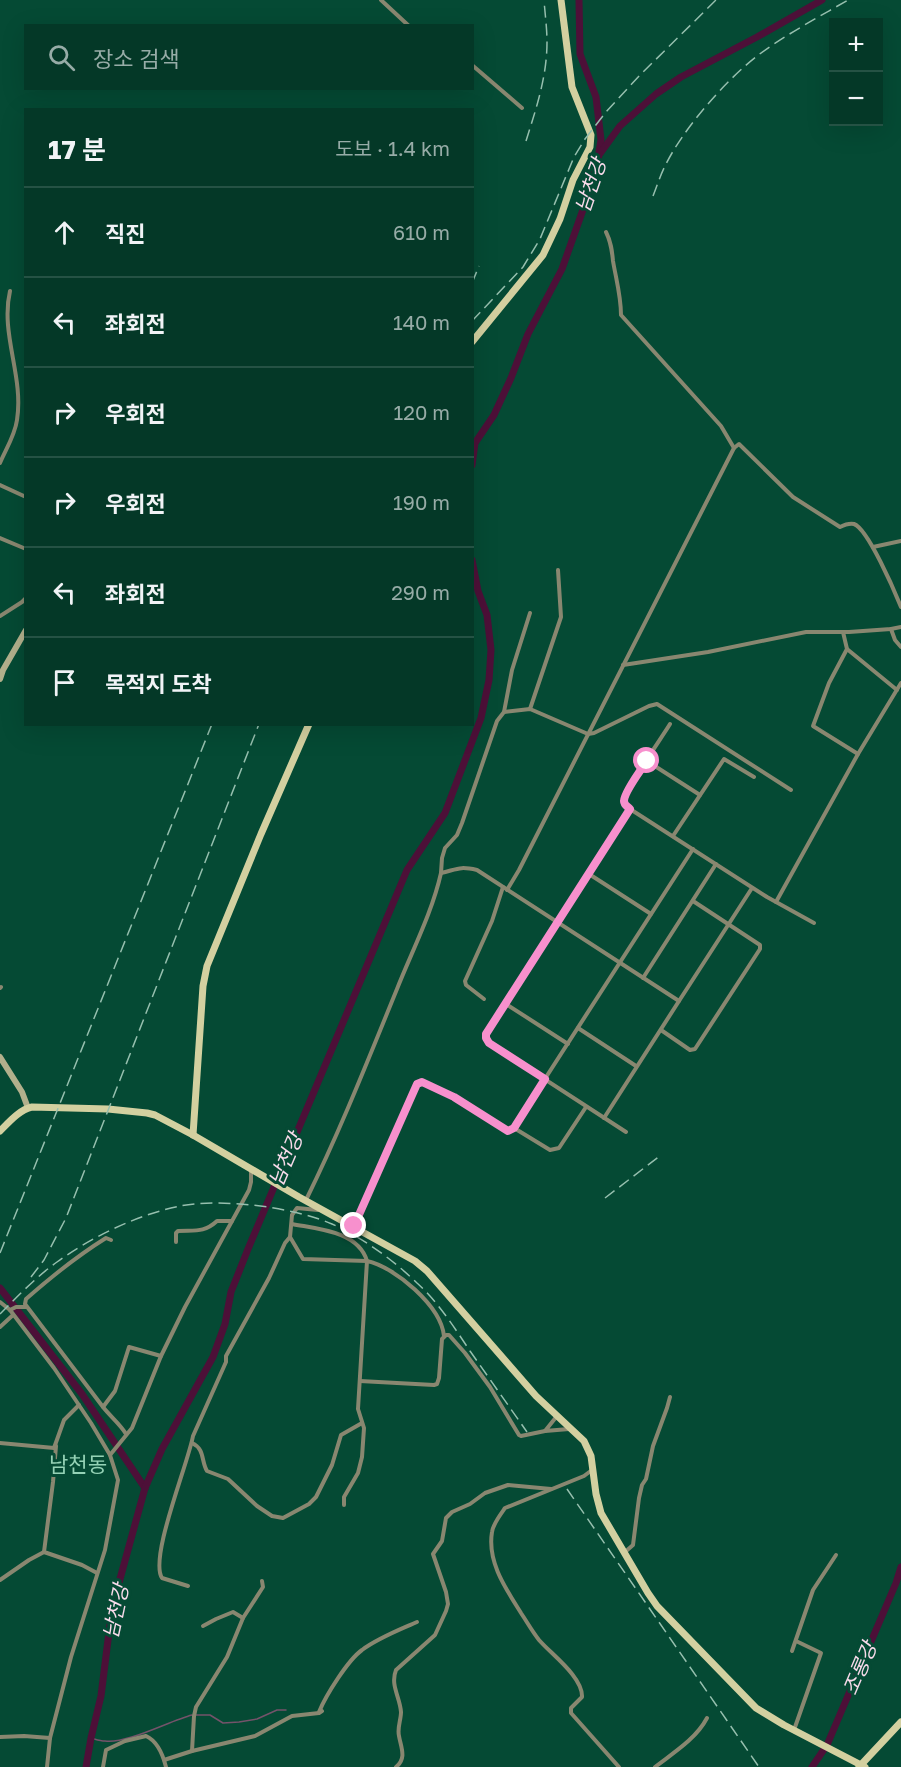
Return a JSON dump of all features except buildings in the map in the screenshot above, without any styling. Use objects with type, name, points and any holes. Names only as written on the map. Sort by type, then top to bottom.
[{"type":"main road","points":[[474,340],[543,255],[560,219],[573,180],[590,147],[591,135],[572,87],[561,0]]},
{"type":"main road","points":[[193,1135],[203,986],[207,966],[308,726]]},
{"type":"main road","points":[[0,1131],[28,1108],[38,1106],[147,1113],[178,1126],[302,1199],[409,1256],[423,1266],[536,1396],[586,1445],[601,1513],[648,1593],[664,1614],[756,1708],[862,1766],[901,1722]]},
{"type":"main road","points":[[178,1126],[194,1116]]},
{"type":"street","points":[[381,0],[407,24]]},
{"type":"street","points":[[474,67],[522,108]]},
{"type":"street","points":[[606,232],[612,245],[621,315],[721,426],[734,447]]},
{"type":"street","points":[[0,463],[15,430],[19,408],[18,388],[6,317],[6,304],[10,291]]},
{"type":"street","points":[[484,999],[466,985],[465,981],[505,888],[519,870],[734,447],[739,444],[742,446],[793,497],[831,522],[840,527],[849,524],[858,526],[873,547],[901,607]]},
{"type":"street","points":[[0,485],[24,496]]},
{"type":"street","points":[[0,538],[24,548]]},
{"type":"street","points":[[873,547],[901,542]]},
{"type":"street","points":[[530,709],[561,617],[558,570]]},
{"type":"street","points":[[0,616],[24,600]]},
{"type":"street","points":[[302,1199],[328,1154],[432,903],[441,873],[445,848],[457,835],[462,824],[497,721],[504,712],[512,670],[530,613]]},
{"type":"street","points":[[623,665],[708,652],[806,632],[843,632],[901,627]]},
{"type":"street","points":[[891,629],[901,647]]},
{"type":"street","points":[[843,632],[847,649],[897,690]]},
{"type":"street","points":[[0,679],[24,633]]},
{"type":"street","points":[[847,649],[829,683],[813,726],[858,754]]},
{"type":"street","points":[[776,902],[858,754],[901,683]]},
{"type":"street","points":[[504,712],[530,709],[588,734],[657,704],[792,790]]},
{"type":"street","points":[[670,724],[630,787],[624,801],[625,804],[752,888],[814,923]]},
{"type":"street","points":[[673,836],[724,759],[754,777]]},
{"type":"street","points":[[647,761],[700,795]]},
{"type":"street","points":[[626,1132],[487,1041],[486,1034],[630,809]]},
{"type":"street","points":[[354,1226],[417,1084],[422,1082],[454,1097],[508,1131],[514,1128],[693,849]]},
{"type":"street","points":[[644,978],[716,864]]},
{"type":"street","points":[[441,873],[461,867],[477,870],[679,1001]]},
{"type":"street","points":[[589,874],[651,914]]},
{"type":"street","points":[[604,1118],[752,888]]},
{"type":"street","points":[[661,1030],[690,1050],[697,1047],[760,946],[693,901]]},
{"type":"street","points":[[506,1004],[568,1044]]},
{"type":"street","points":[[578,1028],[636,1066]]},
{"type":"street","points":[[0,1057],[22,1092],[28,1108]]},
{"type":"street","points":[[514,1128],[550,1150],[555,1150],[559,1148],[586,1107]]},
{"type":"street","points":[[112,1453],[137,1417],[161,1356],[191,1294],[249,1190],[251,1168]]},
{"type":"street","points":[[188,1586],[162,1578],[159,1573],[159,1562],[170,1514],[193,1436],[226,1356],[269,1278],[285,1243],[290,1238],[292,1215],[297,1208],[324,1211]]},
{"type":"street","points":[[176,1242],[178,1231],[208,1228],[219,1220],[232,1221]]},
{"type":"street","points":[[292,1224],[330,1231],[344,1237],[359,1247],[367,1261],[358,1409],[364,1428],[364,1443],[360,1466],[354,1482],[344,1497],[344,1505]]},
{"type":"street","points":[[111,1240],[106,1238],[83,1252],[26,1299],[25,1304],[126,1434]]},
{"type":"street","points":[[290,1238],[303,1259],[367,1261],[390,1270],[407,1282],[442,1323],[444,1336],[439,1378],[435,1385],[359,1382]]},
{"type":"street","points":[[0,1302],[10,1310],[54,1368],[112,1453],[118,1480],[105,1550],[71,1657],[50,1738],[47,1767]]},
{"type":"street","points":[[10,1310],[16,1307],[26,1307]]},
{"type":"street","points":[[0,1327],[13,1316]]},
{"type":"street","points":[[444,1336],[449,1335],[465,1353],[490,1387],[519,1435],[571,1429]]},
{"type":"street","points":[[103,1407],[115,1391],[129,1347],[161,1356]]},
{"type":"street","points":[[624,1552],[633,1545],[639,1498],[646,1479],[653,1446],[670,1397]]},
{"type":"street","points":[[44,1552],[56,1446],[64,1420],[79,1405]]},
{"type":"street","points":[[544,1431],[557,1415]]},
{"type":"street","points":[[192,1443],[201,1452],[207,1471],[232,1482],[257,1506],[272,1516],[283,1518],[313,1501],[329,1473],[341,1435],[362,1423]]},
{"type":"street","points":[[0,1443],[42,1448],[56,1446]]},
{"type":"street","points":[[593,1469],[584,1476],[555,1489],[505,1508],[492,1531],[494,1564],[506,1590],[538,1639],[581,1687],[582,1697],[571,1708],[571,1713],[619,1767]]},
{"type":"street","points":[[396,1767],[402,1759],[403,1751],[399,1736],[401,1713],[394,1685],[394,1674],[435,1635],[446,1611],[448,1604],[446,1592],[433,1554],[444,1537],[446,1518],[455,1509],[470,1504],[484,1493],[502,1486],[555,1489]]},
{"type":"street","points":[[0,1580],[44,1552],[82,1565],[97,1573]]},
{"type":"street","points":[[792,1651],[813,1590],[836,1555]]},
{"type":"street","points":[[192,1751],[196,1707],[227,1657],[243,1618],[263,1587],[262,1581]]},
{"type":"street","points":[[203,1626],[233,1612],[243,1618]]},
{"type":"street","points":[[164,1760],[255,1736],[292,1716],[321,1712],[348,1664],[357,1653],[417,1622]]},
{"type":"street","points":[[794,1730],[821,1653],[796,1641]]},
{"type":"street","points":[[655,1767],[691,1738],[706,1718]]},
{"type":"street","points":[[103,1767],[106,1750],[125,1741],[146,1736],[154,1742],[166,1767]]},
{"type":"street","points":[[0,1737],[50,1738]]},
{"type":"waterway","points":[[579,0],[580,54],[596,97],[601,140],[599,152]]},
{"type":"waterway","name":"남천강","points":[[474,450],[475,443],[494,415],[528,334],[562,269],[585,204],[599,155],[620,126],[656,94],[681,77],[822,0]]},
{"type":"waterway","name":"남천강","points":[[86,1767],[101,1696],[110,1624],[145,1488],[162,1449],[213,1357],[225,1324],[231,1292],[248,1249],[407,870],[445,813],[481,718],[489,680],[491,650],[487,615],[478,591],[474,570]]},
{"type":"waterway","points":[[0,1288],[82,1394],[145,1488]]},
{"type":"waterway","name":"조롱강","points":[[812,1767],[827,1745],[901,1567]]},
{"type":"waterway","points":[[196,1715],[210,1715],[223,1723],[257,1719],[277,1710],[286,1710]]},
{"type":"waterway","points":[[91,1738],[105,1741],[125,1739],[192,1715]]},
{"type":"railway","points":[[526,141],[540,93],[547,55],[544,0]]},
{"type":"railway","points":[[474,319],[523,267],[540,239],[574,157],[585,139],[640,75],[716,0]]},
{"type":"railway","points":[[653,196],[665,166],[682,137],[732,79],[768,48],[848,0]]},
{"type":"railway","points":[[474,278],[479,266]]},
{"type":"railway","points":[[0,1253],[211,726]]},
{"type":"railway","points":[[31,1277],[44,1260],[66,1218],[258,726]]},
{"type":"railway","points":[[605,1198],[661,1155]]},
{"type":"railway","points":[[0,1314],[27,1287],[71,1252],[100,1235],[148,1215],[180,1206],[216,1203],[257,1206],[298,1213],[332,1224],[366,1242],[417,1283],[445,1315],[527,1432]]},
{"type":"railway","points":[[567,1489],[759,1767]]},
{"type":"district","name":"남천동","points":[[78,1464]]},
{"type":"route","points":[[354,1226],[417,1084],[422,1082],[454,1097],[508,1131],[514,1128],[545,1079],[489,1043],[486,1034],[630,809],[624,801],[647,761]]}]
